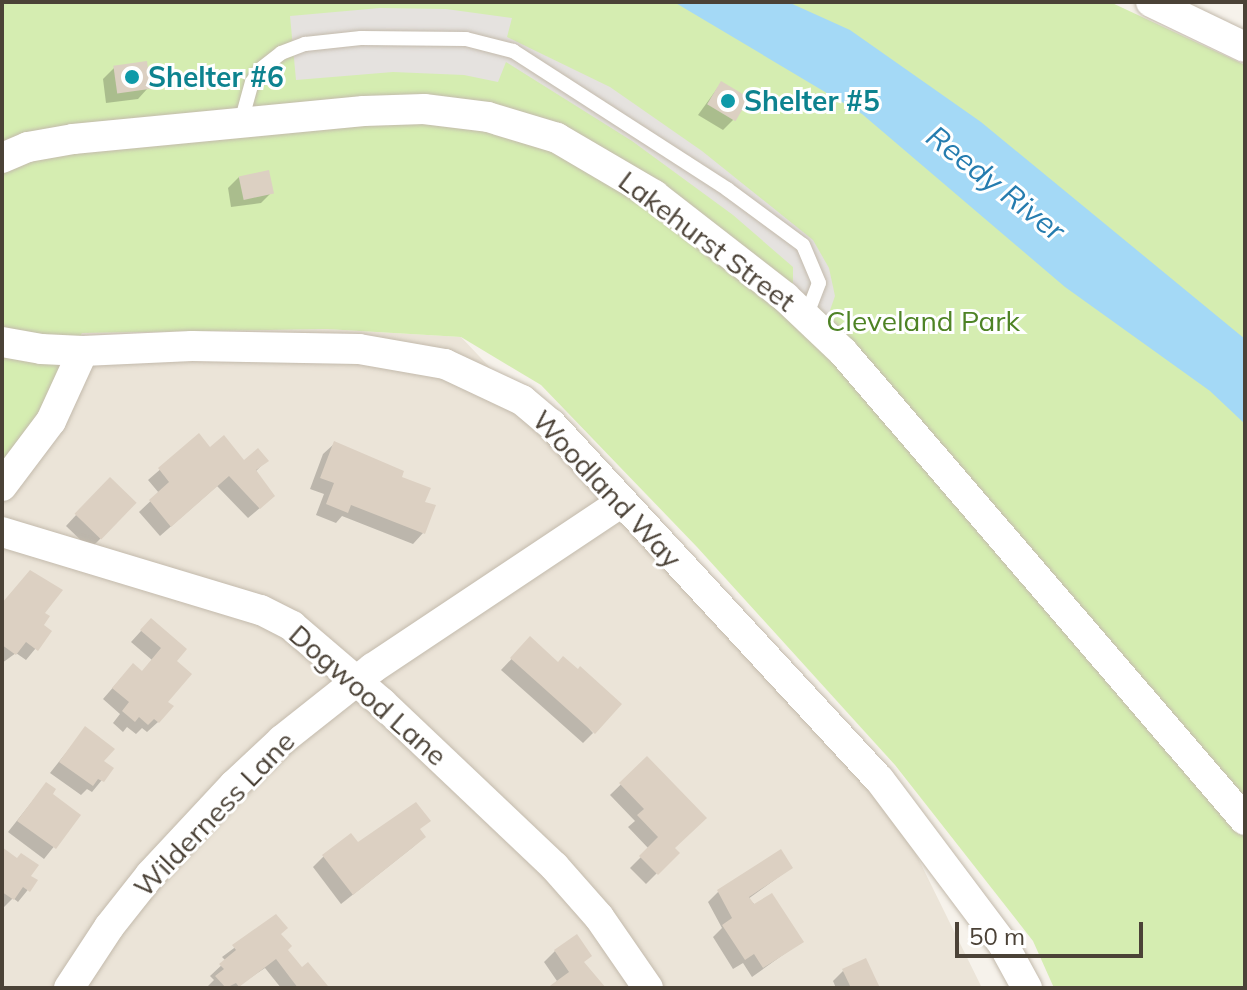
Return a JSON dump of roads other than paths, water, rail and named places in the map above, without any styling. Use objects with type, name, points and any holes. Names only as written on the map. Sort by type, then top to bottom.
[{"type":"street","points":[[1151,2],[1245,47]]},
{"type":"street","name":"Lakehurst Street","points":[[2,158],[28,147],[73,139],[241,122],[424,109],[488,117],[523,125],[557,138],[654,195],[806,317],[843,352],[1245,820]]},
{"type":"street","name":"Woodland Way","points":[[2,342],[41,349],[83,351],[287,346],[359,349],[445,364],[522,400],[548,421],[879,779],[1003,944],[1027,988]]},
{"type":"street","points":[[2,486],[51,421],[66,396],[83,351]]},
{"type":"street","name":"Wilderness Lane","points":[[69,988],[109,927],[150,875],[223,796],[282,740],[357,680],[622,502]]},
{"type":"street","name":"Dogwood Lane","points":[[2,532],[261,610],[292,626],[357,680],[554,866],[599,917],[648,988]]},
{"type":"lane","points":[[241,122],[252,82],[262,68],[281,53],[305,44],[361,38],[466,39],[513,51],[714,180],[803,245],[819,283],[806,317]]},
{"type":"water","name":"Reedy River","points":[[674,2],[788,2],[850,30],[981,122],[1245,339],[1245,424],[1210,391],[1065,287],[862,114]]},
{"type":"place","name":"Shelter #6","points":[[132,77]]},
{"type":"place","name":"Shelter #5","points":[[728,101]]},
{"type":"park label","name":"Cleveland Park","points":[[923,321]]}]
